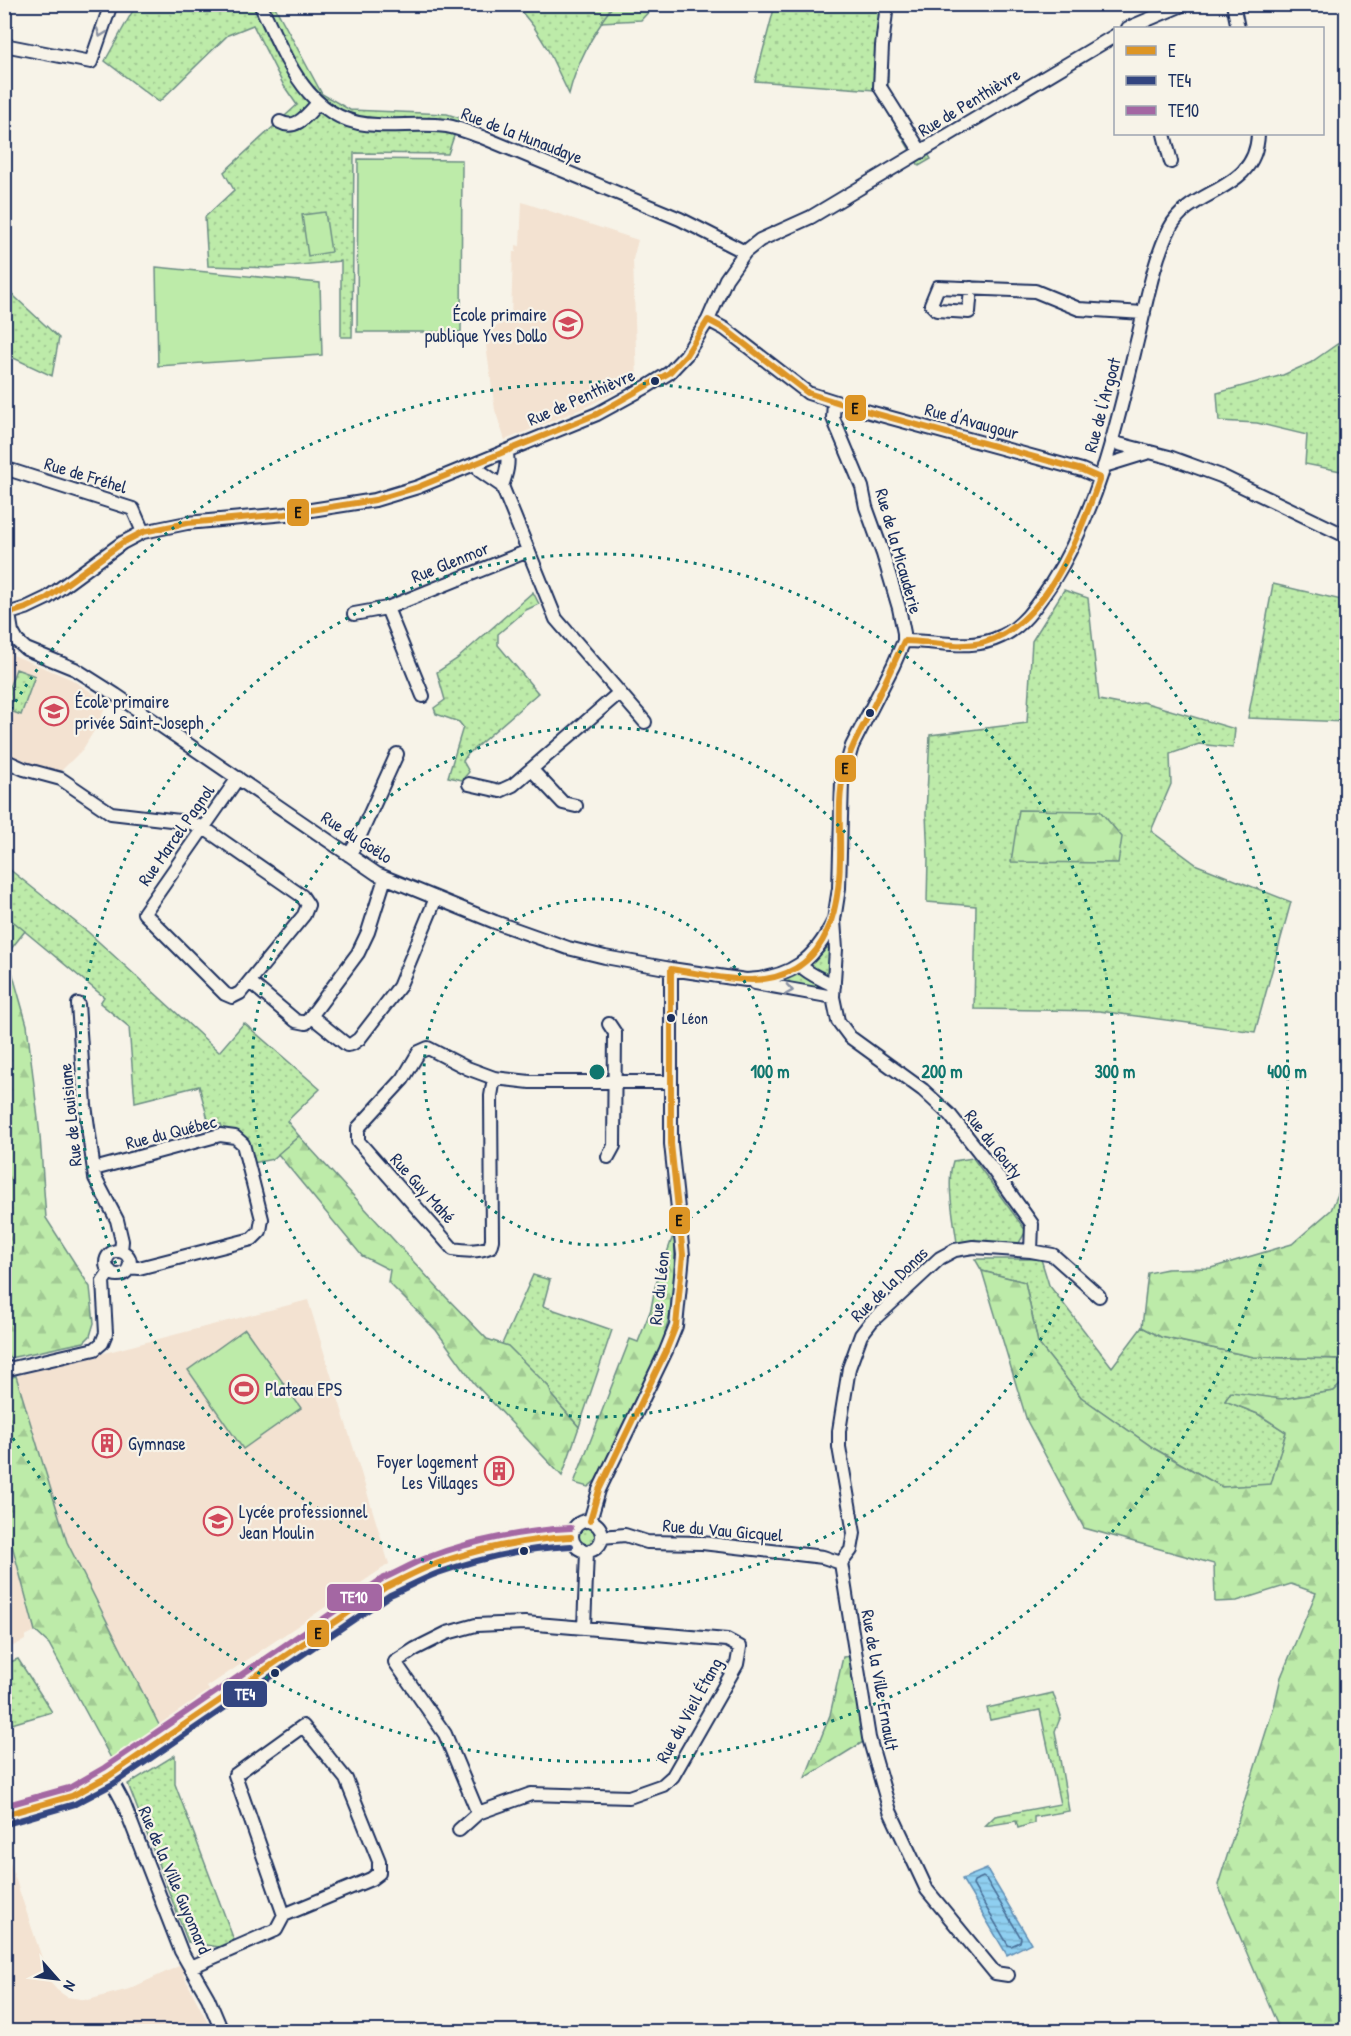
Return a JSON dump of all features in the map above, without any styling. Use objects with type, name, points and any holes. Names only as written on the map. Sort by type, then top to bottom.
[{"type":"street","points":[[4,45],[91,62],[111,4]]},
{"type":"street","name":"Rue de la Hunaudaye","points":[[260,4],[297,79],[318,103],[332,113],[356,123],[374,126],[449,127],[499,143],[680,219],[745,252]]},
{"type":"street","points":[[887,4],[880,87],[921,152]]},
{"type":"street","points":[[1133,27],[1185,4]]},
{"type":"street","points":[[1233,4],[1238,27]]},
{"type":"street","name":"Rue de Penthièvre","points":[[7,615],[47,598],[122,543],[143,532],[187,523],[286,514],[375,500],[418,487],[597,414],[648,387],[669,373],[686,355],[708,320],[726,279],[745,252],[759,240],[811,217],[1114,36]]},
{"type":"street","points":[[280,122],[287,125],[297,124],[318,103]]},
{"type":"street","points":[[1164,135],[1172,162]]},
{"type":"street","name":"Rue de l'Argoat","points":[[904,641],[962,646],[984,642],[1002,636],[1020,625],[1039,602],[1063,564],[1085,520],[1102,472],[1162,247],[1171,226],[1185,209],[1227,186],[1245,170],[1258,146],[1258,135]]},
{"type":"street","points":[[971,288],[1035,291],[1079,309],[1144,314]]},
{"type":"street","points":[[708,320],[725,329],[808,393],[834,402]]},
{"type":"street","name":"Rue d'Avaugour","points":[[834,402],[1082,470],[1102,472]]},
{"type":"street","name":"Rue de la Micauderie","points":[[834,402],[833,418],[852,461],[883,554],[899,608],[904,641],[852,746],[842,781],[839,888],[834,920],[836,949],[834,992]]},
{"type":"street","points":[[1111,442],[1169,457],[1221,476],[1347,537]]},
{"type":"street","points":[[502,486],[508,457],[506,452]]},
{"type":"street","points":[[1102,472],[1148,452]]},
{"type":"street","points":[[477,464],[480,471],[502,486],[556,619],[645,722]]},
{"type":"street","name":"Rue de Fréhel","points":[[4,468],[133,509],[143,532]]},
{"type":"street","name":"Rue Glenmor","points":[[354,614],[387,608],[528,551]]},
{"type":"street","points":[[387,608],[423,696]]},
{"type":"street","name":"Rue du Goëlo","points":[[7,615],[17,641],[26,649],[75,669],[116,695],[385,878],[568,948],[605,957],[746,980],[769,986],[834,992]]},
{"type":"street","points":[[469,784],[500,791],[513,785],[619,693]]},
{"type":"street","points":[[349,855],[397,754]]},
{"type":"street","points":[[4,760],[24,769],[61,779],[111,813],[188,822],[204,828],[302,896],[308,905],[304,915],[250,982],[296,1021],[306,1023],[358,952],[368,932],[385,878]]},
{"type":"street","points":[[531,769],[563,803],[576,806]]},
{"type":"street","name":"Rue Marcel Pagnol","points":[[238,778],[144,913],[225,994],[232,997],[240,993],[250,982]]},
{"type":"street","points":[[310,1017],[347,1045],[359,1039],[399,987],[436,898]]},
{"type":"street","name":"Rue du Goëlo","points":[[746,980],[764,979],[783,974],[800,965],[816,951],[834,920]]},
{"type":"street","points":[[800,965],[805,971],[823,979],[834,992]]},
{"type":"street","name":"Rue du Léon","points":[[590,1521],[599,1490],[676,1326],[683,1255],[671,1144],[671,969]]},
{"type":"street","name":"Rue du Gouty","points":[[834,992],[838,1021],[850,1037],[938,1102],[991,1167],[1032,1224],[1031,1251]]},
{"type":"street","name":"Rue de Louisiane","points":[[78,1004],[85,1105],[95,1178],[117,1220],[122,1241],[121,1251]]},
{"type":"street","points":[[608,1157],[614,1146],[615,1081],[615,1033],[609,1024]]},
{"type":"street","name":"Rue Guy Mahé","points":[[494,1078],[491,1096],[492,1240],[489,1247],[484,1250],[469,1252],[453,1249],[358,1141],[358,1128],[403,1079],[419,1052],[428,1048],[466,1068],[494,1078],[530,1082],[671,1082]]},
{"type":"street","name":"Rue du Québec","points":[[94,1169],[220,1136],[235,1137],[243,1144],[262,1219],[260,1231],[252,1239],[139,1268],[129,1267]]},
{"type":"street","name":"Rue de la Donas","points":[[841,1563],[851,1550],[854,1533],[839,1447],[839,1431],[849,1368],[861,1335],[871,1322],[940,1258],[955,1250],[973,1247],[1031,1251],[1053,1256],[1099,1296]]},
{"type":"street","points":[[121,1251],[127,1256],[129,1267],[121,1274],[110,1271],[106,1265],[108,1257],[113,1252],[121,1251]]},
{"type":"street","points":[[4,1370],[94,1349],[102,1343],[106,1334],[104,1281],[110,1271]]},
{"type":"street","points":[[590,1521],[597,1525],[602,1537],[599,1546],[587,1552],[581,1551],[574,1545],[571,1537],[574,1527],[590,1521]]},
{"type":"street","name":"Rue du Vau Gicquel","points":[[602,1537],[625,1534],[647,1542],[702,1543],[823,1557],[841,1563]]},
{"type":"street","points":[[4,1815],[72,1796],[109,1776],[386,1587],[433,1565],[478,1552],[542,1538],[571,1537]]},
{"type":"street","points":[[459,1830],[478,1813],[445,1734],[395,1662],[415,1649],[447,1634],[476,1625],[525,1623],[584,1627],[587,1552]]},
{"type":"street","name":"Rue de la Ville Ernault","points":[[841,1563],[868,1738],[890,1811],[927,1890],[995,1973],[1008,1975]]},
{"type":"street","name":"Rue du Vieil Étang","points":[[478,1813],[531,1794],[629,1797],[663,1785],[673,1776],[737,1664],[740,1647],[728,1640],[584,1627]]},
{"type":"street","points":[[191,1967],[276,1930],[284,1915],[371,1879],[379,1873],[379,1861],[346,1779],[303,1726],[235,1774],[284,1915]]},
{"type":"street","name":"Rue de la Ville Guyomard","points":[[109,1776],[123,1802],[181,1951],[208,1998],[220,2031]]},
{"type":"shaded area","name":"École primaire publique Yves Dollo","points":[[522,202],[638,240],[633,259],[637,381],[586,407],[505,440],[495,410],[486,345],[491,344],[492,328],[511,320],[513,252],[516,252],[516,245],[520,246]]},
{"type":"shaded area","name":"École primaire privée Saint-Joseph","points":[[5,648],[14,650],[13,655],[71,679],[107,702],[100,721],[83,749],[59,773],[41,769],[5,752]]},
{"type":"shaded area","name":"Lycée professionnel Jean Moulin","points":[[308,1300],[389,1564],[207,1687],[211,1693],[160,1727],[67,1542],[16,1376]]},
{"type":"shaded area","points":[[4,1519],[35,1631],[25,1636],[25,1640],[5,1650]]},
{"type":"shaded area","points":[[4,1845],[50,1982],[57,1990],[67,1997],[88,2000],[129,1989],[181,1965],[187,1973],[183,1974],[212,2031],[5,2031]]},
{"type":"green space","points":[[614,4],[655,5],[641,20],[601,22]]},
{"type":"green space","points":[[136,5],[274,5],[322,94],[350,110],[447,114],[460,118],[448,154],[354,153],[352,337],[341,337],[341,261],[269,268],[208,266],[205,217],[234,190],[224,172],[297,105],[284,86],[253,25],[228,35],[159,102],[105,61]]},
{"type":"green space","points":[[516,5],[614,5],[587,47],[569,94],[547,48]]},
{"type":"green space","points":[[775,5],[893,5],[888,38],[888,87],[931,159],[919,166],[875,90],[755,81]]},
{"type":"green space","points":[[358,159],[462,160],[461,332],[357,332]]},
{"type":"green space","points":[[325,212],[331,252],[308,256],[302,215]]},
{"type":"green space","points":[[156,267],[320,283],[322,355],[158,366]]},
{"type":"green space","points":[[5,284],[15,297],[59,338],[52,376],[5,354]]},
{"type":"green space","points":[[1343,340],[1346,346],[1346,472],[1305,464],[1307,435],[1257,423],[1219,421],[1217,393],[1283,375],[1310,363]]},
{"type":"green space","points":[[1273,584],[1346,601],[1346,722],[1248,718]]},
{"type":"green space","points":[[1064,590],[1088,598],[1099,700],[1125,705],[1143,702],[1235,729],[1233,748],[1199,744],[1170,754],[1171,784],[1151,831],[1197,865],[1291,902],[1255,1032],[1099,1011],[974,1009],[976,906],[927,902],[926,814],[930,735],[1027,723],[1032,641]]},
{"type":"green space","points":[[533,592],[539,604],[526,610],[498,634],[498,645],[538,693],[467,755],[463,761],[469,772],[462,780],[448,777],[463,727],[459,722],[436,714],[434,708],[445,700],[437,672],[457,659]]},
{"type":"green space","points":[[16,669],[35,676],[21,715],[5,709],[5,699]]},
{"type":"green space","points":[[1019,810],[1100,811],[1122,837],[1118,863],[1011,862]]},
{"type":"green space","points":[[4,865],[88,932],[219,1052],[244,1023],[320,1089],[287,1121],[299,1136],[273,1159],[253,1163],[223,1130],[221,1124],[210,1127],[199,1086],[135,1102],[129,1027],[100,1003],[104,997],[5,915]]},
{"type":"green space","points":[[5,915],[25,931],[7,954],[27,1025],[40,1136],[46,1218],[90,1287],[94,1323],[90,1336],[84,1342],[5,1359]]},
{"type":"green space","points":[[827,948],[830,948],[828,975],[809,967]]},
{"type":"green space","points":[[799,974],[822,981],[828,986],[827,990],[783,984],[782,982]]},
{"type":"green space","points":[[299,1136],[487,1339],[508,1346],[549,1387],[552,1396],[579,1427],[562,1476],[474,1383],[436,1330],[388,1282],[390,1270],[362,1256],[278,1154]]},
{"type":"green space","points":[[973,1158],[1026,1231],[1019,1243],[957,1243],[951,1202],[951,1170],[953,1161]]},
{"type":"green space","points":[[1346,1176],[1346,1359],[1254,1357],[1161,1337],[1142,1327],[1148,1273],[1167,1269],[1211,1268],[1292,1244],[1331,1210]]},
{"type":"green space","points":[[675,1230],[671,1306],[660,1350],[596,1480],[588,1487],[574,1483],[630,1339],[638,1342],[651,1309],[655,1287]]},
{"type":"green space","points":[[975,1259],[1041,1259],[1049,1285],[1112,1367],[1142,1327],[1161,1337],[1254,1357],[1346,1359],[1346,1379],[1334,1391],[1282,1399],[1230,1393],[1225,1401],[1258,1414],[1286,1432],[1271,1485],[1222,1487],[1155,1449],[1081,1397],[1038,1343],[1025,1282],[982,1271]]},
{"type":"green space","points":[[982,1271],[1025,1282],[1038,1343],[1081,1397],[1155,1449],[1222,1487],[1271,1484],[1286,1432],[1258,1414],[1225,1401],[1231,1392],[1282,1399],[1334,1391],[1346,1379],[1346,2031],[1280,2031],[1218,1885],[1281,1677],[1316,1593],[1291,1584],[1237,1601],[1215,1602],[1214,1564],[1084,1528],[1027,1421]]},
{"type":"green space","points":[[533,1275],[550,1280],[543,1306],[612,1330],[579,1427],[552,1396],[549,1387],[502,1344]]},
{"type":"green space","name":"Plateau EPS","points":[[245,1329],[301,1408],[243,1449],[188,1370]]},
{"type":"green space","points":[[16,1376],[67,1542],[160,1727],[112,1760],[49,1644],[35,1631],[5,1519],[5,1379]]},
{"type":"green space","points":[[586,1527],[592,1530],[595,1536],[592,1542],[586,1545],[580,1542],[577,1536],[580,1530]]},
{"type":"green space","points":[[862,1655],[855,1681],[863,1742],[805,1778],[830,1715],[843,1657]]},
{"type":"green space","points":[[18,1659],[52,1712],[5,1726],[5,1664]]},
{"type":"green space","points":[[1053,1693],[1061,1716],[1055,1731],[1069,1811],[1034,1817],[1034,1823],[1018,1828],[1016,1821],[985,1826],[995,1816],[1060,1804],[1040,1710],[990,1720],[987,1708]]},
{"type":"green space","points":[[175,1755],[175,1784],[234,1940],[218,1947],[188,1942],[128,1784]]},
{"type":"water","points":[[987,1869],[1031,1943],[1007,1955],[962,1879]]},
{"type":"transit line","name":"E","points":[[4,615],[47,598],[122,543],[143,532],[187,523],[286,514],[375,500],[418,487],[597,414],[669,373],[686,355],[708,320],[725,329],[808,393],[1082,470],[1100,478],[1071,551],[1058,576],[1025,618],[1005,633],[972,645],[904,641],[846,764],[841,794],[839,882],[836,903],[822,941],[811,956],[796,969],[776,977],[752,980],[722,978],[671,969],[671,1144],[683,1255],[676,1326],[599,1490],[590,1521]]},
{"type":"transit line","name":"TE10","points":[[4,1806],[69,1788],[104,1768],[382,1579],[423,1559],[480,1541],[571,1528]]},
{"type":"transit line","name":"E","points":[[4,1815],[72,1796],[109,1776],[386,1587],[449,1559],[519,1543],[571,1537]]},
{"type":"transit line","name":"TE4","points":[[6,1824],[75,1804],[113,1784],[390,1595],[432,1575],[470,1563],[521,1551],[571,1546]]},
{"type":"place","name":"École primaire publique Yves Dollo","points":[[568,324]]},
{"type":"place","name":"École primaire privée Saint-Joseph","points":[[54,711]]},
{"type":"place","name":"Léon","points":[[671,1018]]},
{"type":"place","name":"Plateau EPS","points":[[244,1389]]},
{"type":"place","name":"Gymnase","points":[[107,1443]]},
{"type":"place","name":"Foyer logement Les Villages","points":[[499,1471]]},
{"type":"place","name":"Lycée professionnel Jean Moulin","points":[[218,1521]]}]
